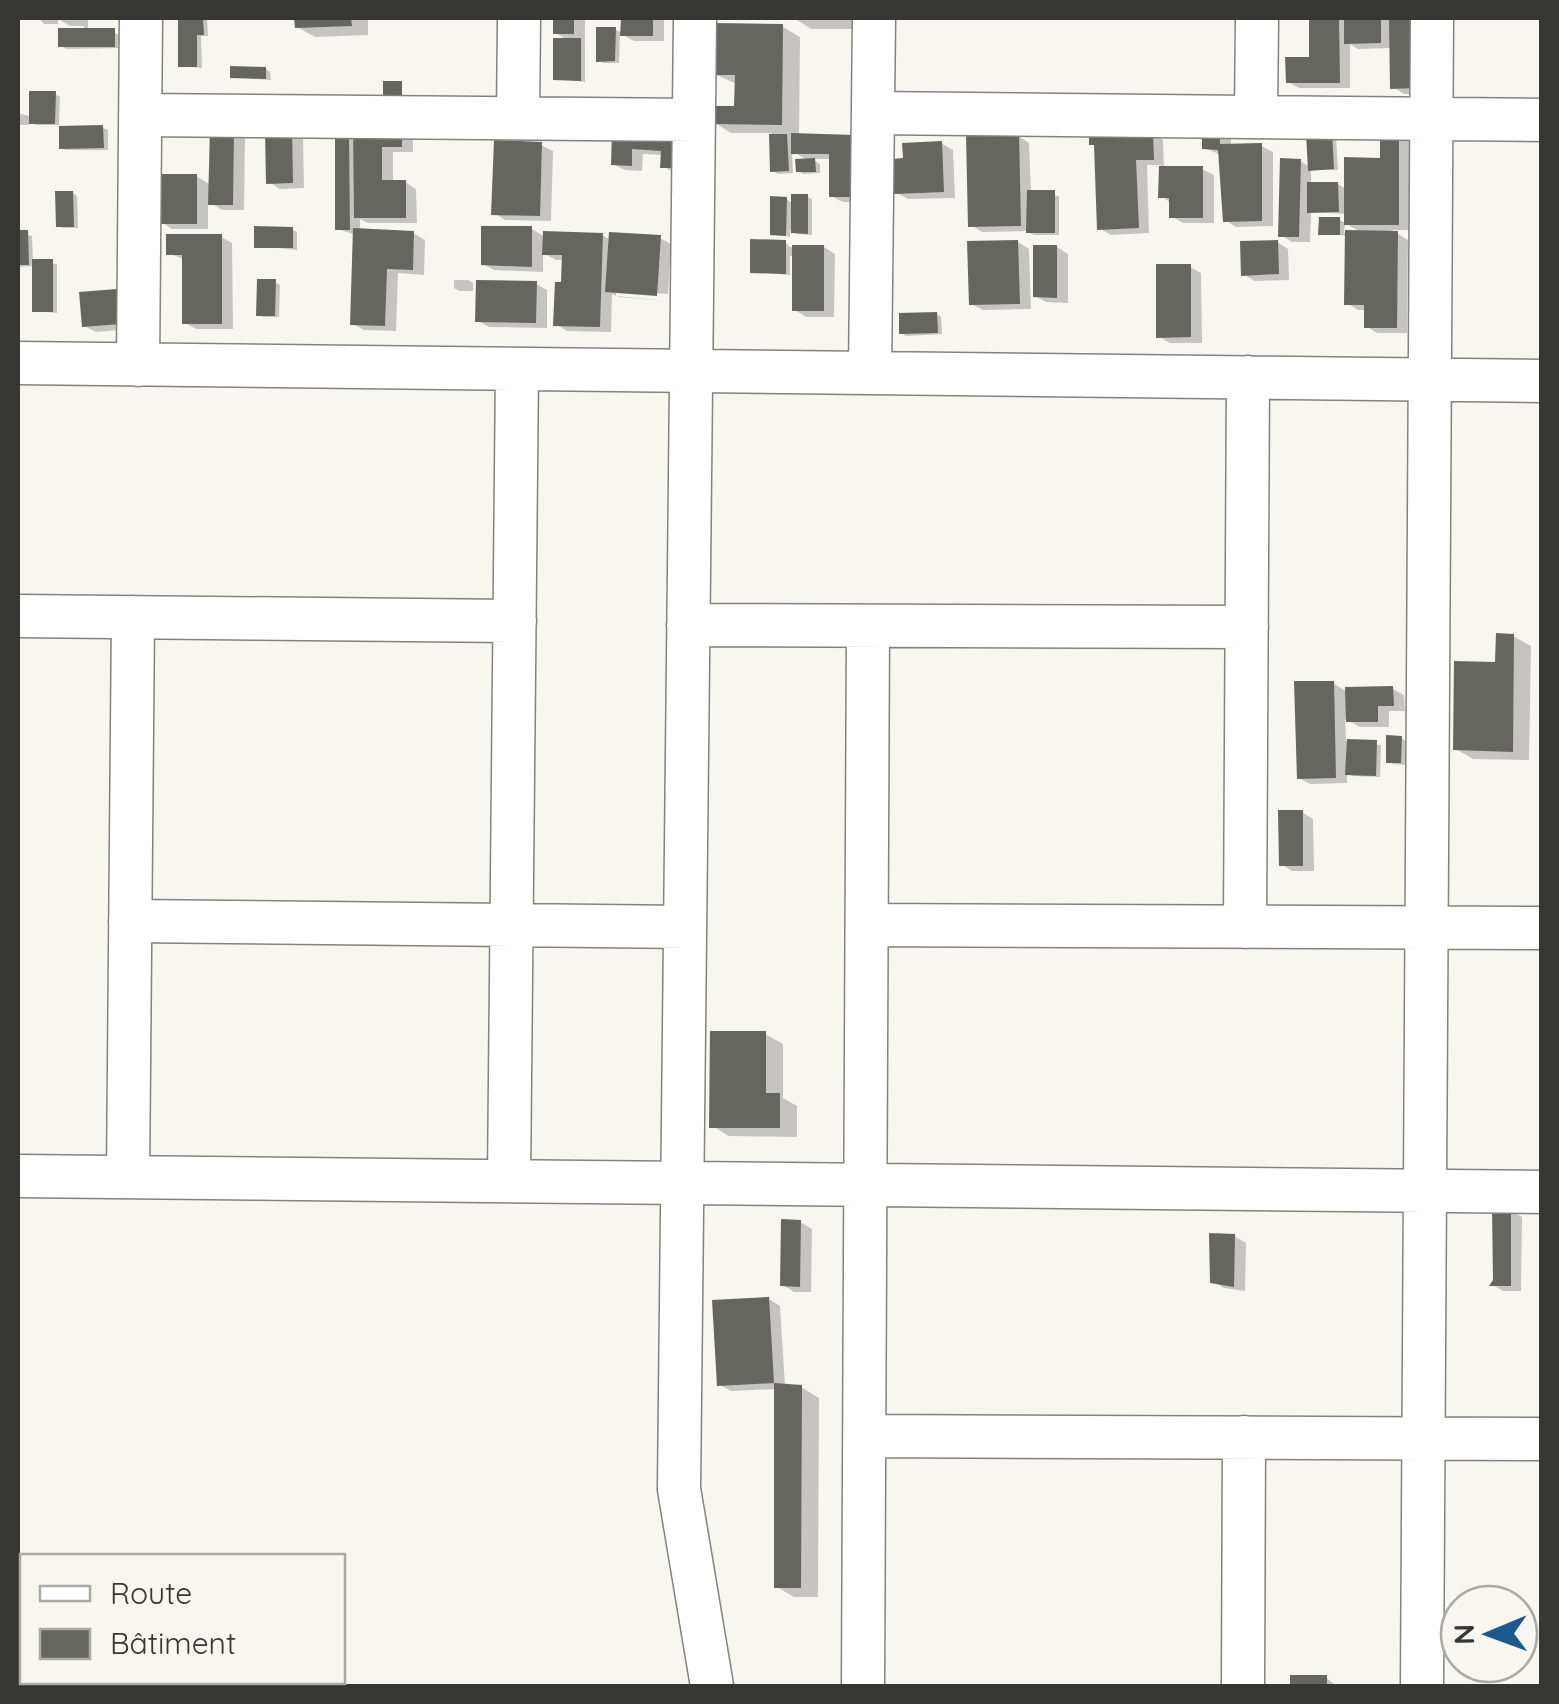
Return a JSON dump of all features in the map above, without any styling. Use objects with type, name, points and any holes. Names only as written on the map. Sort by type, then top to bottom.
[{"type":"street","points":[[138,365],[141,18]]},
{"type":"street","points":[[518,118],[519,18]]},
{"type":"street","points":[[695,18],[679,1489],[712,1686]]},
{"type":"street","points":[[870,373],[874,18]]},
{"type":"street","points":[[1256,117],[1257,18]]},
{"type":"street","points":[[1422,1686],[1432,18]]},
{"type":"street","points":[[873,113],[1542,120]]},
{"type":"street","points":[[140,114],[694,120]]},
{"type":"street","points":[[18,363],[1542,381]]},
{"type":"street","points":[[509,1181],[517,369]]},
{"type":"street","points":[[1246,927],[1248,377]]},
{"type":"street","points":[[18,616],[515,621]]},
{"type":"street","points":[[128,1178],[133,618]]},
{"type":"street","points":[[688,625],[1247,627]]},
{"type":"street","points":[[864,1686],[868,626]]},
{"type":"street","points":[[130,921],[685,927]]},
{"type":"street","points":[[867,925],[1542,928]]},
{"type":"street","points":[[18,1176],[1542,1192]]},
{"type":"street","points":[[864,1436],[1542,1439]]},
{"type":"street","points":[[1243,1686],[1244,1437]]},
{"type":"building","points":[[178,18],[203,18],[204,35],[197,35],[197,67],[178,67]]},
{"type":"building","points":[[294,18],[351,18],[352,26],[295,28]]},
{"type":"building","points":[[553,18],[574,18],[574,34],[553,34]]},
{"type":"building","points":[[621,18],[653,18],[653,36],[620,36]]},
{"type":"building","points":[[1309,18],[1339,18],[1340,83],[1286,83],[1285,57],[1309,57]]},
{"type":"building","points":[[1344,18],[1381,18],[1381,43],[1344,44]]},
{"type":"building","points":[[1389,18],[1415,18],[1416,88],[1390,89]]},
{"type":"building","points":[[713,23],[783,24],[782,125],[711,124],[712,106],[734,106],[735,75],[712,75]]},
{"type":"building","points":[[596,27],[616,27],[615,61],[596,62]]},
{"type":"building","points":[[58,28],[115,28],[115,47],[58,47]]},
{"type":"building","points":[[553,38],[581,38],[581,81],[553,80]]},
{"type":"building","points":[[230,66],[266,67],[266,79],[230,78]]},
{"type":"building","points":[[383,81],[402,81],[402,96],[383,96]]},
{"type":"building","points":[[29,91],[56,91],[55,124],[29,124]]},
{"type":"building","points":[[353,123],[402,123],[402,147],[382,147],[382,180],[406,180],[406,218],[354,218]]},
{"type":"building","points":[[1220,123],[1220,144],[1262,143],[1262,221],[1223,222],[1218,150],[1202,149],[1202,124]]},
{"type":"building","points":[[103,125],[104,148],[59,149],[59,126]]},
{"type":"building","points":[[1380,127],[1399,127],[1399,225],[1344,225],[1344,157],[1380,158]]},
{"type":"building","points":[[210,128],[234,128],[233,205],[208,205]]},
{"type":"building","points":[[292,128],[293,183],[266,184],[265,129]]},
{"type":"building","points":[[612,129],[676,132],[688,168],[660,168],[661,151],[632,149],[632,166],[611,165]]},
{"type":"building","points":[[1153,131],[1154,160],[1136,160],[1139,228],[1097,230],[1094,145],[1089,145],[1089,133]]},
{"type":"building","points":[[1332,131],[1334,169],[1308,171],[1306,133]]},
{"type":"building","points":[[791,133],[854,135],[853,197],[829,197],[829,154],[791,154]]},
{"type":"building","points":[[335,134],[349,135],[350,230],[335,230]]},
{"type":"building","points":[[769,134],[787,134],[789,171],[770,172]]},
{"type":"building","points":[[1019,134],[1021,226],[968,227],[966,135]]},
{"type":"building","points":[[494,140],[542,142],[540,216],[491,215]]},
{"type":"building","points":[[942,141],[944,192],[894,194],[893,159],[903,158],[902,143]]},
{"type":"building","points":[[815,158],[816,172],[796,172],[795,159]]},
{"type":"building","points":[[1280,158],[1301,159],[1299,237],[1278,237]]},
{"type":"building","points":[[1159,166],[1203,166],[1203,218],[1169,218],[1169,198],[1158,198]]},
{"type":"building","points":[[158,174],[197,174],[197,224],[158,224]]},
{"type":"building","points":[[1307,182],[1338,182],[1339,212],[1307,213]]},
{"type":"building","points":[[1027,190],[1055,190],[1055,233],[1026,233]]},
{"type":"building","points":[[55,191],[73,191],[74,227],[56,227]]},
{"type":"building","points":[[791,194],[808,194],[808,234],[791,233]]},
{"type":"building","points":[[770,196],[787,197],[786,236],[770,235]]},
{"type":"building","points":[[1319,217],[1340,217],[1340,235],[1318,235]]},
{"type":"building","points":[[254,226],[293,227],[293,248],[254,248]]},
{"type":"building","points":[[481,226],[532,226],[532,267],[481,265]]},
{"type":"building","points":[[353,228],[414,231],[413,270],[387,269],[385,326],[350,325]]},
{"type":"building","points":[[18,230],[28,230],[29,265],[18,265]]},
{"type":"building","points":[[1345,230],[1398,231],[1397,328],[1364,328],[1364,305],[1344,305]]},
{"type":"building","points":[[543,231],[603,233],[600,327],[553,326],[555,282],[561,282],[562,255],[542,255]]},
{"type":"building","points":[[609,232],[661,235],[657,296],[605,292]]},
{"type":"building","points":[[166,234],[222,234],[222,324],[182,324],[182,255],[166,255]]},
{"type":"building","points":[[750,239],[786,240],[786,274],[750,273]]},
{"type":"building","points":[[1018,240],[1020,304],[969,305],[967,241]]},
{"type":"building","points":[[1278,240],[1279,274],[1241,276],[1240,241]]},
{"type":"building","points":[[792,245],[824,245],[824,311],[792,311]]},
{"type":"building","points":[[1033,245],[1057,245],[1057,298],[1033,297]]},
{"type":"building","points":[[32,259],[53,259],[53,312],[32,312]]},
{"type":"building","points":[[1156,264],[1191,264],[1191,337],[1156,338]]},
{"type":"building","points":[[257,279],[276,279],[275,316],[256,316]]},
{"type":"building","points":[[476,280],[537,281],[536,323],[475,322]]},
{"type":"building","points":[[117,289],[120,324],[82,327],[79,292]]},
{"type":"building","points":[[937,312],[938,333],[899,334],[899,313]]},
{"type":"building","points":[[1496,633],[1514,634],[1513,752],[1453,750],[1454,661],[1495,662]]},
{"type":"building","points":[[1294,681],[1334,681],[1336,778],[1297,779]]},
{"type":"building","points":[[1393,686],[1394,706],[1378,706],[1378,722],[1346,722],[1345,687]]},
{"type":"building","points":[[1386,735],[1402,736],[1401,763],[1386,763]]},
{"type":"building","points":[[1347,739],[1377,740],[1376,776],[1345,775]]},
{"type":"building","points":[[1278,810],[1303,810],[1303,866],[1279,866]]},
{"type":"building","points":[[710,1031],[766,1031],[766,1093],[780,1093],[780,1128],[709,1128]]},
{"type":"building","points":[[1492,1207],[1511,1208],[1511,1286],[1489,1286],[1493,1280]]},
{"type":"building","points":[[781,1219],[801,1220],[800,1287],[780,1286]]},
{"type":"building","points":[[1209,1233],[1235,1234],[1234,1287],[1210,1283]]},
{"type":"building","points":[[769,1297],[774,1383],[717,1386],[712,1300]]},
{"type":"building","points":[[774,1383],[802,1385],[801,1588],[774,1588]]},
{"type":"building","points":[[1290,1675],[1327,1675],[1327,1686],[1290,1686]]}]
